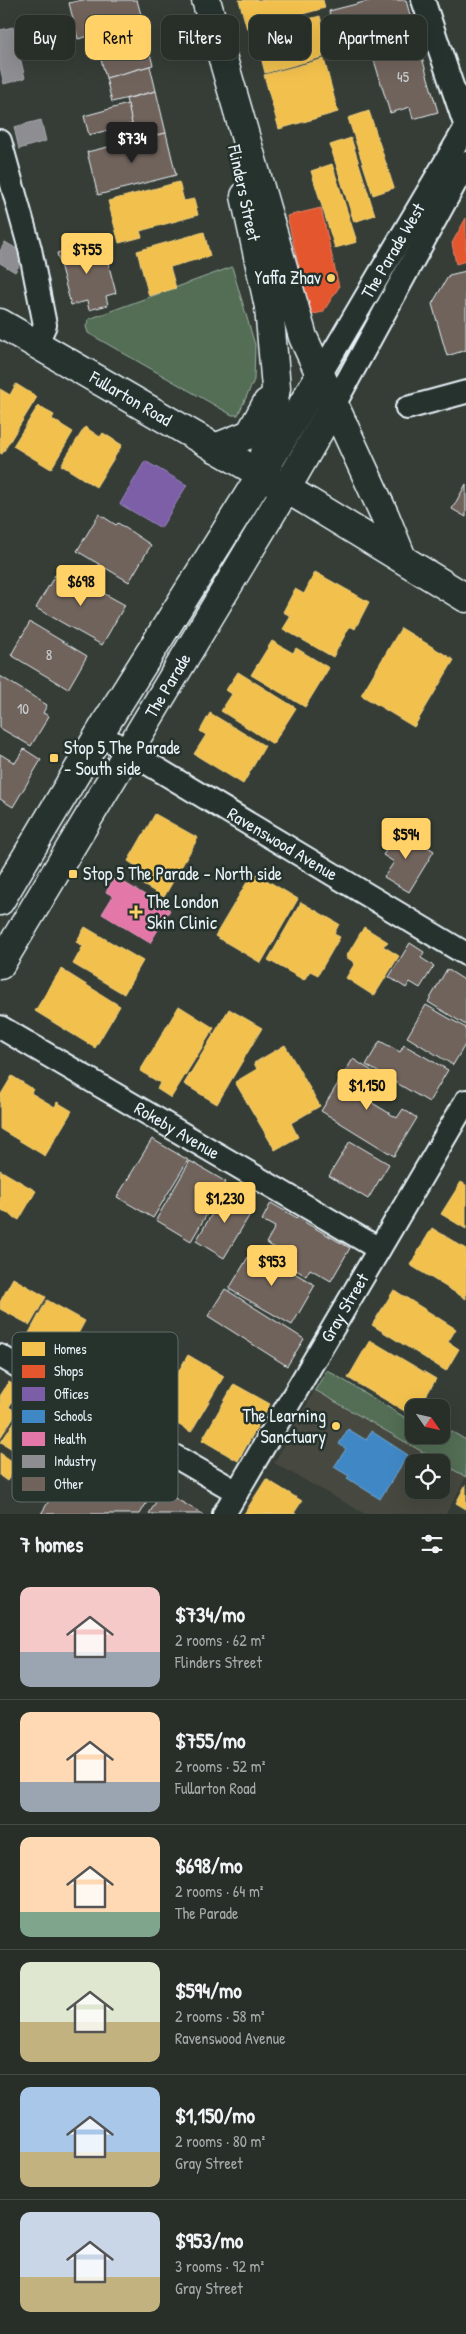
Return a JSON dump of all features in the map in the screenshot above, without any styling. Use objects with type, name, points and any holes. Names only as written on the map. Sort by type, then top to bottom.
[{"type":"main road","name":"Flinders Street","points":[[202,0],[269,307],[276,388],[261,475]]},
{"type":"main road","name":"Flinders Street","points":[[206,0],[303,337],[402,558]]},
{"type":"main road","name":"Fullarton Road","points":[[0,322],[36,345],[286,489]]},
{"type":"main road","name":"The Parade","points":[[0,901],[100,734],[261,475],[320,375]]},
{"type":"main road","points":[[215,448],[250,434],[276,388]]},
{"type":"main road","name":"The Parade","points":[[0,965],[286,489],[334,405]]},
{"type":"main road","points":[[286,489],[466,598]]},
{"type":"street","points":[[423,0],[466,127]]},
{"type":"street","name":"The Parade West","points":[[320,375],[466,127]]},
{"type":"street","points":[[0,141],[30,250],[46,325],[36,345]]},
{"type":"street","name":"The Parade West","points":[[334,405],[466,163]]},
{"type":"street","points":[[408,408],[466,392]]},
{"type":"street","name":"Ravenswood Avenue","points":[[100,734],[466,954]]},
{"type":"street","name":"Rokeby Avenue","points":[[0,1027],[379,1249]]},
{"type":"street","name":"Gray Street","points":[[224,1514],[466,1101]]},
{"type":"street","points":[[0,1356],[12,1363]]},
{"type":"street","points":[[178,1458],[237,1492]]},
{"type":"shaded area","name":"The Learning Sanctuary","points":[[315,1390],[405,1442],[405,1444],[409,1444],[426,1454],[405,1454],[405,1499],[450,1499],[450,1468],[466,1477],[446,1514],[365,1514],[274,1463]]},
{"type":"green space","points":[[232,267],[255,345],[254,380],[238,415],[232,415],[88,333],[86,326],[89,319]]},
{"type":"green space","points":[[327,1370],[405,1418],[405,1442],[315,1390]]},
{"type":"green space","points":[[451,1431],[466,1440],[466,1477],[450,1468],[450,1454],[426,1454],[409,1444],[450,1444]]},
{"type":"building: Homes","points":[[239,0],[323,0],[325,8],[299,15],[249,15],[249,28],[247,29]]},
{"type":"building: Homes","points":[[320,16],[321,20],[321,57],[265,73],[262,60],[311,60],[311,18]]},
{"type":"building: Homes","points":[[324,60],[338,112],[279,129],[264,75]]},
{"type":"building: Homes","points":[[369,111],[394,188],[373,195],[348,118]]},
{"type":"building: Homes","points":[[351,138],[375,215],[354,222],[330,145]]},
{"type":"building: Homes","points":[[332,164],[357,242],[335,248],[311,171]]},
{"type":"building: Homes","points":[[179,182],[184,201],[194,199],[198,215],[140,231],[142,237],[119,243],[108,201]]},
{"type":"building: Homes","points":[[204,232],[210,256],[170,267],[176,288],[149,296],[137,251]]},
{"type":"building: Homes","points":[[16,384],[37,397],[2,454],[0,453],[0,389],[10,395]]},
{"type":"building: Homes","points":[[38,406],[54,415],[52,419],[73,432],[51,469],[13,446]]},
{"type":"building: Homes","points":[[85,427],[100,437],[103,433],[122,445],[96,487],[61,465]]},
{"type":"building: Homes","points":[[315,572],[369,602],[355,629],[350,626],[333,657],[283,629],[291,616],[283,612],[295,589],[304,594]]},
{"type":"building: Homes","points":[[401,628],[454,660],[414,727],[361,695]]},
{"type":"building: Homes","points":[[272,641],[293,653],[296,648],[329,668],[305,707],[251,675]]},
{"type":"building: Homes","points":[[238,672],[296,708],[273,744],[221,711],[232,694],[226,690]]},
{"type":"building: Homes","points":[[210,713],[265,746],[243,784],[194,754],[206,735],[200,731]]},
{"type":"building: Homes","points":[[155,814],[198,838],[164,897],[131,878],[137,867],[128,861]]},
{"type":"building: Homes","points":[[253,872],[298,899],[261,963],[215,936]]},
{"type":"building: Homes","points":[[301,902],[339,924],[334,934],[340,937],[318,975],[310,971],[304,980],[268,960]]},
{"type":"building: Homes","points":[[85,927],[143,961],[124,994],[73,964],[83,946],[76,942]]},
{"type":"building: Homes","points":[[364,927],[388,942],[383,946],[399,956],[374,996],[346,978],[355,963],[346,957]]},
{"type":"building: Homes","points":[[61,969],[120,1006],[95,1048],[35,1011]]},
{"type":"building: Homes","points":[[179,1006],[214,1028],[171,1098],[157,1089],[160,1083],[140,1071]]},
{"type":"building: Homes","points":[[229,1009],[262,1028],[217,1104],[184,1084]]},
{"type":"building: Homes","points":[[285,1045],[320,1106],[291,1123],[298,1137],[275,1150],[235,1082],[257,1069],[254,1063]]},
{"type":"building: Homes","points":[[12,1076],[33,1089],[31,1093],[55,1107],[57,1102],[72,1111],[45,1156],[0,1129],[0,1096]]},
{"type":"building: Homes","points":[[0,1170],[36,1191],[19,1220],[0,1209]]},
{"type":"building: Homes","points":[[461,1182],[466,1185],[466,1229],[441,1214]]},
{"type":"building: Homes","points":[[432,1228],[466,1249],[466,1299],[410,1265]]},
{"type":"building: Homes","points":[[13,1278],[46,1297],[30,1325],[0,1309],[0,1302]]},
{"type":"building: Homes","points":[[394,1290],[456,1329],[448,1342],[459,1349],[446,1371],[372,1325]]},
{"type":"building: Homes","points":[[47,1300],[85,1321],[79,1332],[30,1332]]},
{"type":"building: Homes","points":[[370,1340],[436,1379],[424,1399],[405,1399],[405,1411],[348,1378]]},
{"type":"building: Homes","points":[[188,1355],[224,1376],[191,1432],[178,1424],[178,1372]]},
{"type":"building: Homes","points":[[9,1382],[12,1384],[12,1402],[9,1407],[12,1409],[12,1420],[0,1438],[0,1396]]},
{"type":"building: Homes","points":[[234,1384],[270,1404],[238,1461],[202,1440]]},
{"type":"building: Homes","points":[[12,1425],[12,1449],[1,1442]]},
{"type":"building: Homes","points":[[0,1453],[12,1461],[12,1474],[7,1481],[0,1476]]},
{"type":"building: Homes","points":[[266,1479],[302,1501],[294,1513],[296,1514],[244,1514]]},
{"type":"building: Homes","points":[[466,1484],[466,1509],[456,1503]]},
{"type":"building: Shops","points":[[321,208],[339,287],[323,312],[310,315],[287,216]]},
{"type":"building: Shops","points":[[466,218],[466,261],[456,264],[452,243]]},
{"type":"building: Offices","points":[[145,461],[187,485],[161,528],[120,504]]},
{"type":"building: Schools","points":[[348,1429],[366,1440],[371,1431],[406,1454],[405,1460],[380,1499],[347,1478],[349,1476],[334,1467],[346,1449],[339,1444]]},
{"type":"building: Health","name":"The London Skin Clinic","points":[[115,877],[170,910],[150,943],[102,914],[113,896],[106,892]]},
{"type":"building: Industry","points":[[13,27],[15,60],[21,60],[25,78],[4,84],[0,67],[0,30]]},
{"type":"building: Industry","points":[[41,120],[46,141],[19,149],[14,127]]},
{"type":"building: Industry","points":[[5,242],[26,254],[15,272],[0,263],[0,251]]},
{"type":"building: Other","points":[[82,0],[137,0],[141,15],[85,15],[85,37],[78,39],[75,15],[72,15],[69,3]]},
{"type":"building: Other","points":[[372,0],[406,0],[410,15],[330,15],[329,11]]},
{"type":"building: Other","points":[[151,58],[153,65],[106,78],[101,60],[151,60]]},
{"type":"building: Other","points":[[374,60],[423,60],[438,112],[413,119],[410,107],[390,113]]},
{"type":"building: Other","points":[[150,66],[156,91],[112,102],[106,78]]},
{"type":"building: Other","points":[[156,91],[166,133],[136,140],[126,99]]},
{"type":"building: Other","points":[[128,104],[132,124],[89,135],[84,116]]},
{"type":"building: Other","points":[[166,133],[176,175],[98,195],[87,152]]},
{"type":"building: Other","points":[[102,240],[116,293],[106,296],[108,305],[89,310],[87,301],[71,305],[57,253]]},
{"type":"building: Other","points":[[466,271],[466,350],[447,356],[432,304],[449,275]]},
{"type":"building: Other","points":[[466,484],[466,517],[452,509]]},
{"type":"building: Other","points":[[99,514],[116,525],[118,523],[151,545],[129,582],[77,551]]},
{"type":"building: Other","points":[[67,573],[125,605],[102,645],[36,608],[55,575],[64,579]]},
{"type":"building: Other","points":[[30,622],[87,656],[68,689],[11,655]]},
{"type":"building: Other","points":[[0,676],[47,705],[43,713],[49,716],[31,746],[0,728]]},
{"type":"building: Other","points":[[24,749],[41,760],[13,807],[0,799],[0,754],[15,763]]},
{"type":"building: Other","points":[[399,829],[434,851],[409,892],[384,877],[394,862],[383,855]]},
{"type":"building: Other","points":[[410,943],[424,952],[421,958],[434,966],[420,988],[410,982],[406,988],[389,977]]},
{"type":"building: Other","points":[[447,969],[466,981],[466,1025],[428,1002]]},
{"type":"building: Other","points":[[426,1005],[466,1028],[466,1043],[453,1065],[407,1037]]},
{"type":"building: Other","points":[[380,1041],[400,1052],[404,1045],[448,1070],[429,1102],[366,1065]]},
{"type":"building: Other","points":[[353,1059],[375,1073],[361,1096],[397,1118],[403,1109],[417,1118],[394,1156],[321,1111]]},
{"type":"building: Other","points":[[152,1139],[188,1160],[153,1218],[117,1197]]},
{"type":"building: Other","points":[[350,1141],[389,1164],[368,1199],[329,1176]]},
{"type":"building: Other","points":[[190,1161],[226,1182],[191,1241],[156,1220]]},
{"type":"building: Other","points":[[226,1190],[255,1206],[224,1258],[196,1241]]},
{"type":"building: Other","points":[[271,1203],[350,1248],[331,1281],[310,1269],[306,1276],[275,1257],[279,1250],[266,1243],[275,1227],[262,1220]]},
{"type":"building: Other","points":[[253,1249],[315,1285],[292,1325],[229,1289]]},
{"type":"building: Other","points":[[225,1289],[304,1339],[287,1366],[208,1316]]},
{"type":"building: Other","points":[[178,1500],[203,1514],[149,1514],[156,1502],[178,1502]]},
{"type":"building: Other","points":[[48,1502],[147,1502],[140,1514],[41,1514]]},
{"type":"place","name":"Yaffa Zhav","points":[[331,278]]},
{"type":"place","name":"Stop 5 The Parade - South side","points":[[54,758]]},
{"type":"place","name":"Stop 5 The Parade - North side","points":[[73,874]]},
{"type":"place","name":"The London Skin Clinic","points":[[136,912]]},
{"type":"place","name":"The Learning Sanctuary","points":[[336,1426]]}]
